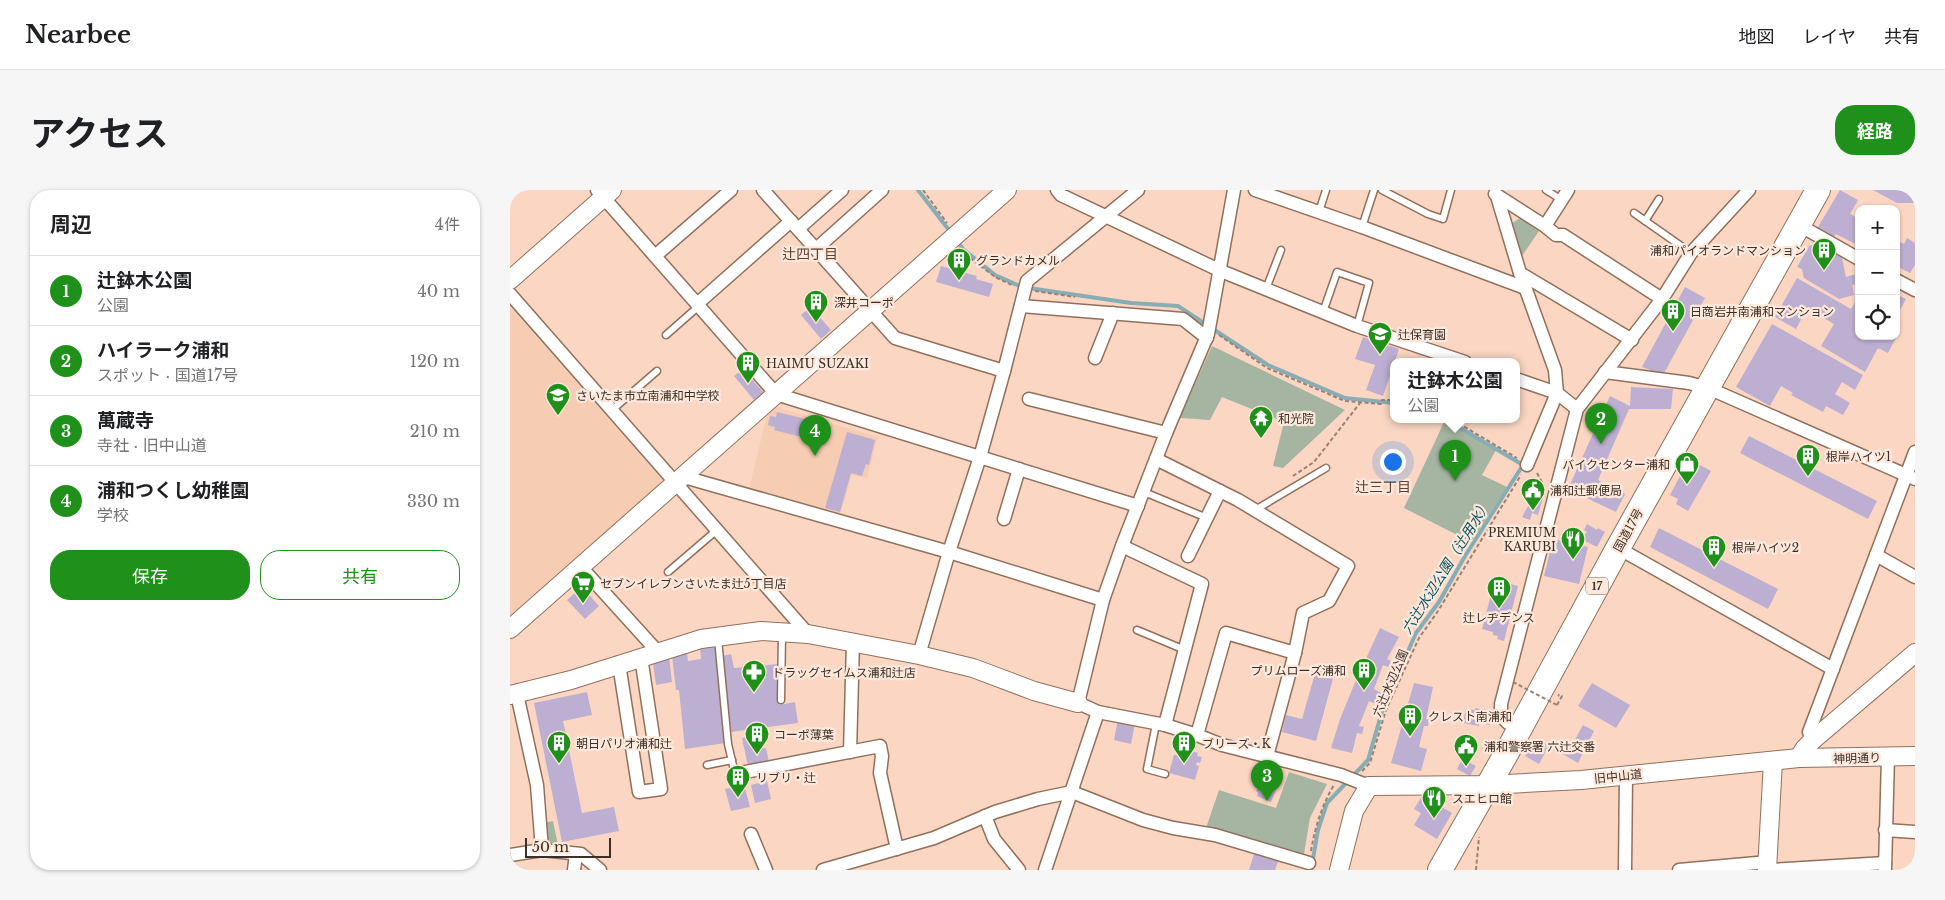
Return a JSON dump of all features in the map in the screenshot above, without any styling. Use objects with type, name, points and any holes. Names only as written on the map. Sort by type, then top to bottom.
[{"type":"highway","name":"国道17号","points":[[1440,870],[1818,190]]},
{"type":"street","points":[[655,256],[731,190]]},
{"type":"street","points":[[763,190],[895,338],[1004,371]]},
{"type":"street","points":[[698,305],[794,225],[842,190]]},
{"type":"street","points":[[816,249],[882,190]]},
{"type":"street","points":[[510,630],[1008,190]]},
{"type":"street","points":[[1057,190],[1061,195],[1221,271],[1357,326],[1453,358]]},
{"type":"street","points":[[919,655],[949,552],[980,457],[1027,281],[1138,190]]},
{"type":"street","points":[[1078,704],[1103,600],[1122,546],[1166,433],[1207,338],[1214,310],[1234,190]]},
{"type":"street","points":[[1255,190],[1362,227],[1525,288]]},
{"type":"street","points":[[1520,728],[1508,723],[1501,716],[1501,704],[1577,409],[1632,340],[1692,253],[1750,190]]},
{"type":"street","points":[[510,280],[604,192],[655,256],[776,394],[1138,506]]},
{"type":"street","points":[[1494,193],[1556,235],[1562,236],[1662,299]]},
{"type":"street","points":[[1494,193],[1525,288],[1555,370],[1557,393],[1527,465]]},
{"type":"street","points":[[1545,226],[1565,195]]},
{"type":"street","points":[[1799,225],[1855,257]]},
{"type":"street","points":[[1520,273],[1632,340]]},
{"type":"street","points":[[1900,282],[1915,290]]},
{"type":"street","points":[[510,294],[612,410],[680,480],[717,530],[808,634]]},
{"type":"street","points":[[1020,306],[1183,319],[1207,338]]},
{"type":"street","points":[[1095,358],[1113,314]]},
{"type":"street","points":[[1605,372],[1688,383],[1708,388],[1911,477]]},
{"type":"street","points":[[1520,380],[1557,393],[1577,409]]},
{"type":"street","points":[[1029,399],[1166,433]]},
{"type":"street","points":[[1813,740],[1809,732],[1876,555],[1911,477],[1915,452]]},
{"type":"street","points":[[1156,459],[1255,510],[1348,566],[1329,600],[1303,613],[1295,653],[1267,756]]},
{"type":"street","points":[[1004,519],[1019,469]]},
{"type":"street","points":[[680,480],[949,552],[1103,600]]},
{"type":"street","points":[[1188,556],[1220,491]]},
{"type":"street","points":[[1122,546],[1202,584],[1185,650],[1161,725]]},
{"type":"street","points":[[1618,548],[1833,669]]},
{"type":"street","points":[[1876,555],[1915,577]]},
{"type":"street","points":[[581,567],[650,654],[661,789],[639,792],[619,664]]},
{"type":"street","points":[[542,850],[537,785],[513,693],[571,680],[701,639],[762,631],[808,634],[919,655],[973,668],[1098,712],[1161,725],[1197,735],[1222,745],[1347,777],[1369,786],[1354,811],[1339,870]]},
{"type":"street","points":[[1197,735],[1226,633],[1295,653]]},
{"type":"street","points":[[850,752],[853,642]]},
{"type":"street","points":[[1799,758],[1813,740],[1915,653]]},
{"type":"street","points":[[1045,870],[1098,712]]},
{"type":"street","points":[[734,774],[880,746],[882,756],[880,773],[897,849]]},
{"type":"street","points":[[1688,870],[1885,866],[1888,756]]},
{"type":"street","name":"神明通り","points":[[1799,758],[1915,756]]},
{"type":"street","name":"旧中山道","points":[[1369,786],[1488,786],[1581,780],[1799,758]]},
{"type":"street","points":[[1768,867],[1773,761]]},
{"type":"street","points":[[1625,870],[1626,775]]},
{"type":"street","points":[[823,870],[839,868],[934,838],[985,816],[1038,799],[1072,792],[1143,820],[1173,828],[1215,835],[1309,863]]},
{"type":"street","points":[[985,816],[994,839],[1019,870]]},
{"type":"street","points":[[1885,830],[1915,832]]},
{"type":"street","points":[[751,834],[766,870]]},
{"type":"street","points":[[510,855],[542,850],[581,854],[600,870]]},
{"type":"street","points":[[574,870],[576,854]]},
{"type":"lane","points":[[1319,212],[1326,190]]},
{"type":"lane","points":[[1362,227],[1374,190]]},
{"type":"lane","points":[[1382,190],[1428,214],[1443,219],[1451,190]]},
{"type":"lane","points":[[1546,190],[1565,195]]},
{"type":"lane","points":[[1645,221],[1659,199]]},
{"type":"lane","points":[[1634,213],[1692,253]]},
{"type":"lane","points":[[1266,289],[1281,250]]},
{"type":"lane","points":[[1323,312],[1337,272],[1369,283],[1357,326]]},
{"type":"lane","points":[[666,335],[698,305]]},
{"type":"lane","points":[[612,410],[657,371]]},
{"type":"lane","points":[[1255,510],[1326,468]]},
{"type":"lane","points":[[1144,492],[1207,518]]},
{"type":"lane","points":[[668,572],[717,530]]},
{"type":"lane","points":[[1137,630],[1185,650]]},
{"type":"lane","points":[[781,700],[782,632]]},
{"type":"lane","points":[[718,636],[728,744],[734,774]]},
{"type":"lane","points":[[1161,725],[1147,769],[1165,774]]},
{"type":"lane","points":[[707,765],[732,760]]},
{"type":"path","points":[[923,190],[956,234]]},
{"type":"path","points":[[1292,477],[1314,462],[1361,402]]},
{"type":"path","points":[[1458,423],[1534,469],[1552,504]]},
{"type":"path","name":"六辻水辺公園","points":[[1309,863],[1314,835],[1324,802],[1347,777],[1370,763],[1386,710],[1419,638],[1438,611],[1527,465]]},
{"type":"path","points":[[1513,682],[1556,704]]},
{"type":"path","points":[[1476,870],[1480,835]]},
{"type":"shaded area","name":"さいたま市立南浦和中学校","points":[[510,307],[661,479],[662,484],[510,616]]},
{"type":"shaded area","points":[[776,407],[878,437],[867,478],[852,475],[840,515],[749,489],[767,415]]},
{"type":"green space","points":[[1520,218],[1539,231],[1522,256],[1511,224]]},
{"type":"green space","points":[[1212,346],[1345,410],[1283,468],[1273,466],[1284,422],[1222,397],[1210,420],[1180,418]]},
{"type":"green space","points":[[1444,423],[1450,423],[1496,450],[1482,475],[1507,487],[1471,542],[1404,508]]},
{"type":"green space","points":[[1289,772],[1327,784],[1310,818],[1304,854],[1206,828],[1219,790],[1276,808]]},
{"type":"green space","points":[[553,821],[558,845],[546,847],[544,823]]},
{"type":"building","points":[[1840,190],[1858,200],[1850,214],[1855,217],[1855,244],[1836,234],[1834,237],[1818,227]]},
{"type":"building","points":[[1873,190],[1915,190],[1915,203],[1897,203]]},
{"type":"building","points":[[1907,238],[1915,243],[1915,265],[1910,273],[1900,268],[1900,242],[1904,244]]},
{"type":"building","name":"浦和パイオランドマンション","points":[[1814,244],[1825,252],[1829,250],[1842,258],[1846,277],[1855,274],[1855,284],[1852,285],[1854,295],[1839,299],[1804,278],[1802,269],[1797,267],[1809,246]]},
{"type":"building","name":"グランドカメル","points":[[941,266],[977,276],[976,279],[993,284],[989,297],[936,282]]},
{"type":"building","points":[[1797,278],[1851,309],[1855,302],[1855,340],[1895,340],[1888,353],[1878,348],[1865,372],[1821,346],[1834,324],[1807,308],[1796,329],[1775,317]]},
{"type":"building","name":"日商岩井南浦和マンション","points":[[1685,287],[1705,298],[1663,375],[1642,367]]},
{"type":"building","points":[[1900,296],[1906,299],[1900,310]]},
{"type":"building","name":"深井コーポ","points":[[811,307],[831,330],[821,339],[801,315]]},
{"type":"building","points":[[1772,324],[1863,375],[1855,390],[1842,382],[1835,394],[1850,403],[1843,415],[1826,406],[1823,412],[1791,395],[1793,393],[1781,386],[1770,406],[1736,387]]},
{"type":"building","points":[[1363,337],[1399,349],[1396,358],[1390,358],[1390,375],[1383,396],[1366,390],[1375,365],[1355,359]]},
{"type":"building","name":"HAIMU SUZAKI","points":[[743,369],[763,392],[754,400],[734,376]]},
{"type":"building","points":[[1631,387],[1673,389],[1671,409],[1629,409],[1598,480],[1625,494],[1616,512],[1568,489],[1610,396],[1630,406]]},
{"type":"building","points":[[777,412],[830,425],[825,443],[774,430],[775,427],[768,425],[770,416],[776,417]]},
{"type":"building","points":[[847,432],[875,440],[869,465],[866,464],[862,476],[851,473],[840,512],[825,508]]},
{"type":"building","name":"根岸ハイツ1","points":[[1749,436],[1877,501],[1868,519],[1740,453]]},
{"type":"building","points":[[1689,459],[1711,471],[1688,511],[1676,504],[1678,499],[1670,495]]},
{"type":"building","points":[[1536,492],[1540,493],[1543,498],[1538,515],[1532,513],[1530,520],[1522,517]]},
{"type":"building","points":[[1587,524],[1605,532],[1597,547],[1581,539],[1587,532],[1584,530]]},
{"type":"building","name":"根岸ハイツ2","points":[[1659,528],[1778,589],[1768,609],[1650,547]]},
{"type":"building","points":[[1553,539],[1588,547],[1579,584],[1544,576]]},
{"type":"building","name":"辻レヂデンス","points":[[1507,583],[1518,586],[1504,641],[1497,639],[1498,636],[1493,635],[1493,632],[1482,629],[1493,587],[1505,590]]},
{"type":"building","points":[[582,587],[599,606],[585,619],[567,600]]},
{"type":"building","name":"プリムローズ浦和","points":[[1380,628],[1399,637],[1387,659],[1391,661],[1388,667],[1383,665],[1374,689],[1381,693],[1376,704],[1369,701],[1359,726],[1364,727],[1362,734],[1357,733],[1352,753],[1331,748],[1340,719]]},
{"type":"building","points":[[715,647],[725,743],[685,749],[679,690],[676,690],[672,656],[687,651],[688,661],[701,659],[700,648]]},
{"type":"building","points":[[731,654],[734,668],[777,664],[779,705],[795,702],[798,723],[731,732],[723,656]]},
{"type":"building","points":[[669,657],[672,682],[656,685],[653,663]]},
{"type":"building","points":[[1316,670],[1334,675],[1316,741],[1282,732],[1286,715],[1302,719]]},
{"type":"building","name":"クレスト南浦和","points":[[1414,683],[1433,687],[1426,719],[1429,720],[1428,726],[1424,726],[1419,747],[1427,749],[1421,771],[1391,763]]},
{"type":"building","points":[[1592,683],[1630,705],[1616,728],[1578,706]]},
{"type":"building","name":"朝日パリオ浦和辻","points":[[587,692],[592,715],[563,721],[582,813],[614,807],[619,831],[562,842],[534,703]]},
{"type":"building","points":[[1475,708],[1492,711],[1490,725],[1479,723],[1479,726],[1463,723],[1466,709],[1475,710]]},
{"type":"building","points":[[1118,719],[1135,723],[1131,744],[1114,740]]},
{"type":"building","points":[[1583,725],[1594,731],[1578,763],[1561,753],[1566,744],[1571,747]]},
{"type":"building","name":"コーポ薄葉","points":[[757,735],[760,749],[766,748],[769,762],[748,766],[742,738]]},
{"type":"building","points":[[1539,740],[1546,744],[1547,749],[1539,764],[1525,756],[1534,741]]},
{"type":"building","name":"ブリーズ・K","points":[[1179,747],[1198,753],[1197,756],[1202,757],[1200,763],[1197,762],[1196,765],[1199,766],[1195,780],[1169,773],[1174,755],[1177,755]]},
{"type":"building","points":[[1462,760],[1476,766],[1470,776],[1457,769]]},
{"type":"building","points":[[1269,767],[1283,773],[1271,802],[1257,796],[1258,792],[1256,791],[1259,786],[1269,790],[1270,788],[1262,785],[1264,779],[1261,778],[1264,771],[1266,772]]},
{"type":"building","points":[[766,776],[771,799],[755,803],[751,785],[759,783],[758,778]]},
{"type":"building","name":"リブリ・辻","points":[[744,784],[750,807],[731,811],[725,789]]},
{"type":"building","points":[[1422,796],[1452,813],[1437,839],[1414,825],[1421,813],[1414,809]]},
{"type":"building","points":[[1255,851],[1279,859],[1275,870],[1249,870]]},
{"type":"waterway","name":"六辻水辺公園（辻用水）","points":[[918,190],[952,234]]},
{"type":"waterway","name":"六辻水辺公園（辻用水）","points":[[957,241],[963,249],[995,275],[1022,287],[1131,303],[1178,306],[1268,365],[1345,398],[1390,403]]},
{"type":"waterway","name":"六辻水辺公園（辻用水）","points":[[1311,870],[1318,830],[1327,803],[1368,760],[1383,708],[1416,633],[1439,602],[1465,556],[1523,465],[1452,423]]},
{"type":"place","name":"浦和パイオランドマンション","points":[[1824,271]]},
{"type":"place","name":"グランドカメル","points":[[959,281]]},
{"type":"place","name":"深井コーポ","points":[[816,323]]},
{"type":"place","name":"日商岩井南浦和マンション","points":[[1673,332]]},
{"type":"place","name":"辻保育園","points":[[1380,355]]},
{"type":"place","name":"HAIMU SUZAKI","points":[[748,384]]},
{"type":"place","name":"さいたま市立南浦和中学校","points":[[558,416]]},
{"type":"place","name":"和光院","points":[[1261,439]]},
{"type":"place","name":"ハイラーク浦和","points":[[1601,444]]},
{"type":"place","name":"浦和つくし幼稚園","points":[[815,456]]},
{"type":"place","name":"根岸ハイツ1","points":[[1808,477]]},
{"type":"place","name":"辻鉢木公園","points":[[1455,481]]},
{"type":"place","name":"バイクセンター浦和","points":[[1687,485]]},
{"type":"place","name":"浦和辻郵便局","points":[[1533,511]]},
{"type":"place","name":"PREMIUM KARUBI","points":[[1573,560]]},
{"type":"place","name":"根岸ハイツ2","points":[[1714,568]]},
{"type":"place","name":"セブンイレブンさいたま辻5丁目店","points":[[583,604]]},
{"type":"place","name":"辻レヂデンス","points":[[1499,609]]},
{"type":"place","name":"プリムローズ浦和","points":[[1364,691]]},
{"type":"place","name":"ドラッグセイムス浦和辻店","points":[[754,693]]},
{"type":"place","name":"クレスト南浦和","points":[[1410,737]]},
{"type":"place","name":"コーポ薄葉","points":[[757,755]]},
{"type":"place","name":"朝日パリオ浦和辻","points":[[559,764]]},
{"type":"place","name":"ブリーズ・K","points":[[1184,764]]},
{"type":"place","name":"浦和警察署 六辻交番","points":[[1466,767]]},
{"type":"place","name":"リブリ・辻","points":[[738,798]]},
{"type":"place","name":"萬蔵寺","points":[[1267,801]]},
{"type":"place","name":"スエヒロ館","points":[[1434,819]]},
{"type":"district","name":"辻四丁目","points":[[810,254]]},
{"type":"district","name":"辻三丁目","points":[[1383,487]]}]
